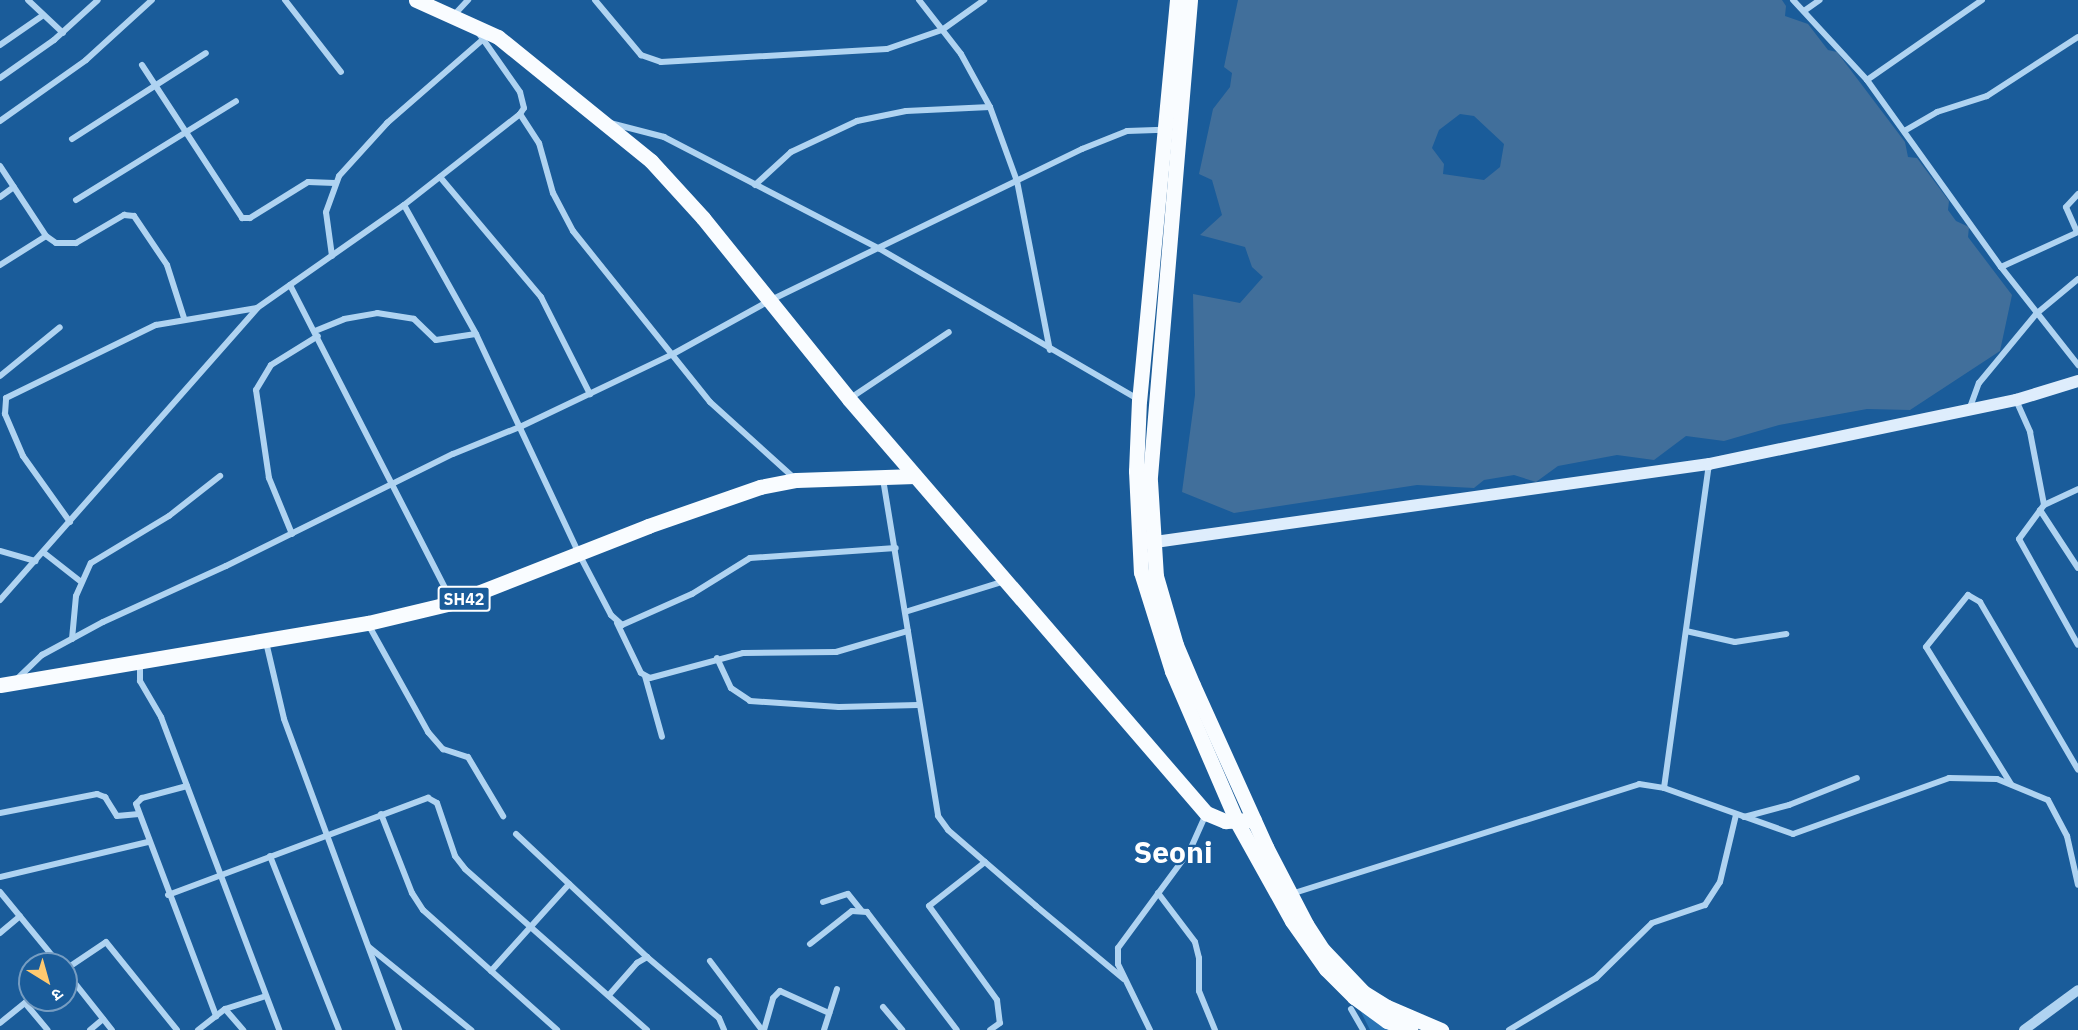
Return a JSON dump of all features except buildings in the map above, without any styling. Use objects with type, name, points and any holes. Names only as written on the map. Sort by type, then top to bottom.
[{"type":"main road","points":[[416,0],[474,23],[607,123],[659,169],[771,300],[849,399],[1008,580],[1206,813],[1216,819],[1237,822],[1254,820]]},
{"type":"main road","points":[[1177,0],[1172,132],[1150,481],[1141,572],[1161,640],[1237,822],[1284,897],[1323,950],[1363,992],[1387,1007],[1441,1030]]},
{"type":"main road","points":[[1190,0],[1139,400],[1145,543],[1176,645],[1254,820],[1304,941],[1341,984],[1369,1009],[1410,1030]]},
{"type":"main road","points":[[1145,543],[1709,464],[2016,400],[2078,381]]},
{"type":"main road","name":"SH42","points":[[7,684],[368,623],[452,603],[707,504],[796,480],[915,476]]},
{"type":"street","points":[[28,0],[42,16],[63,33]]},
{"type":"street","points":[[0,78],[63,33],[98,0]]},
{"type":"street","points":[[0,121],[86,60],[152,0]]},
{"type":"street","points":[[285,0],[341,72]]},
{"type":"street","points":[[595,0],[641,55],[661,62],[887,49],[942,30],[984,0]]},
{"type":"street","points":[[919,0],[961,54],[990,107],[1017,181],[1050,350]]},
{"type":"street","points":[[1793,0],[1867,80],[1906,130],[2001,267],[2036,314],[2078,364]]},
{"type":"street","points":[[1804,11],[1820,0]]},
{"type":"street","points":[[1867,80],[1982,0]]},
{"type":"street","points":[[453,16],[466,1]]},
{"type":"street","points":[[1,43],[42,16]]},
{"type":"street","points":[[0,600],[257,308],[404,204],[520,114],[524,108],[520,92],[482,40],[474,23]]},
{"type":"street","points":[[1906,130],[1937,112],[1987,96],[2078,37]]},
{"type":"street","points":[[332,256],[326,212],[335,183],[387,123],[482,40]]},
{"type":"street","points":[[72,139],[206,53]]},
{"type":"street","points":[[142,65],[242,218],[250,218],[308,182],[335,183]]},
{"type":"street","points":[[76,200],[236,101]]},
{"type":"street","points":[[755,184],[791,152],[857,121],[906,111],[990,107]]},
{"type":"street","points":[[520,114],[539,144],[553,193],[573,231],[738,430],[796,480]]},
{"type":"street","points":[[607,123],[664,137],[880,249],[1139,400]]},
{"type":"street","points":[[7,684],[42,655],[72,639],[394,483],[522,426],[673,354],[771,300],[1017,181],[1127,131],[1172,132]]},
{"type":"street","points":[[0,166],[46,236],[56,243],[72,244],[130,214],[167,265],[184,318]]},
{"type":"street","points":[[440,177],[542,297],[590,394]]},
{"type":"street","points":[[0,197],[14,187]]},
{"type":"street","points":[[2001,267],[2078,232],[2066,207],[2078,194]]},
{"type":"street","points":[[404,204],[476,334],[522,426],[579,554],[645,676],[662,737]]},
{"type":"street","points":[[0,265],[46,236]]},
{"type":"street","points":[[1969,410],[1979,383],[2036,314],[2078,279]]},
{"type":"street","points":[[290,285],[394,483],[452,603]]},
{"type":"street","points":[[70,522],[23,456],[2,406],[6,398],[24,387],[144,330],[184,318],[257,308]]},
{"type":"street","points":[[292,534],[269,478],[256,390],[271,365],[316,334],[344,319],[377,313],[414,319],[436,340],[476,334]]},
{"type":"street","points":[[0,376],[60,327]]},
{"type":"street","points":[[849,399],[949,332]]},
{"type":"street","points":[[2016,400],[2030,432],[2042,507],[2078,568]]},
{"type":"street","points":[[1664,788],[1709,464]]},
{"type":"street","points":[[72,639],[80,581],[96,558],[169,516],[220,476]]},
{"type":"street","points":[[883,478],[896,548],[918,705],[938,816],[985,862],[1124,979]]},
{"type":"street","points":[[2078,489],[2042,507],[2019,540],[2078,645]]},
{"type":"street","points":[[617,623],[622,625],[643,618],[750,558],[896,548]]},
{"type":"street","points":[[0,550],[36,561]]},
{"type":"street","points":[[44,552],[80,581]]},
{"type":"street","points":[[905,612],[1008,580]]},
{"type":"street","points":[[2011,785],[1926,647],[1968,595],[1980,602],[2078,770]]},
{"type":"street","points":[[368,623],[428,732],[443,749],[468,757],[503,816]]},
{"type":"street","points":[[645,676],[659,676],[717,658],[743,653],[836,652],[908,631]]},
{"type":"street","points":[[1686,631],[1735,642],[1786,634]]},
{"type":"street","points":[[265,639],[284,719],[399,1030]]},
{"type":"street","points":[[717,658],[731,688],[750,701],[839,707],[918,705]]},
{"type":"street","points":[[140,661],[140,681],[156,706],[279,1030]]},
{"type":"street","points":[[1739,816],[1772,811],[1857,778]]},
{"type":"street","points":[[1284,897],[1620,787],[1639,784],[1664,788],[1793,834],[1949,778],[1997,779],[2048,800],[2067,836],[2078,884]]},
{"type":"street","points":[[187,786],[142,798],[136,804],[148,842],[216,1016]]},
{"type":"street","points":[[0,813],[98,794],[105,797],[117,816],[139,814]]},
{"type":"street","points":[[168,895],[423,798],[433,799],[460,863],[647,1030]]},
{"type":"street","points":[[1150,1030],[1118,964],[1118,948],[1196,841],[1206,813]]},
{"type":"street","points":[[381,814],[416,901],[557,1030]]},
{"type":"street","points":[[1509,1030],[1596,978],[1652,923],[1705,905],[1720,882],[1739,816]]},
{"type":"street","points":[[516,834],[647,957],[719,1018],[724,1030]]},
{"type":"street","points":[[0,877],[148,842]]},
{"type":"street","points":[[270,856],[339,1030]]},
{"type":"street","points":[[985,862],[929,906],[998,1000],[1000,1023],[990,1030]]},
{"type":"street","points":[[491,971],[569,884]]},
{"type":"street","points":[[0,892],[49,952]]},
{"type":"street","points":[[1158,893],[1195,942],[1199,958],[1199,992],[1215,1030]]},
{"type":"street","points":[[823,902],[848,894],[861,910],[873,918],[957,1030]]},
{"type":"street","points":[[810,944],[852,911],[861,910]]},
{"type":"street","points":[[0,933],[20,916]]},
{"type":"street","points":[[78,962],[106,942],[177,1030]]},
{"type":"street","points":[[367,945],[471,1030]]},
{"type":"street","points":[[609,995],[637,963],[647,957]]},
{"type":"street","points":[[710,961],[763,1030]]},
{"type":"street","points":[[78,987],[112,1030]]},
{"type":"street","points":[[824,1030],[837,989]]},
{"type":"street","points":[[2024,1030],[2078,990]]},
{"type":"street","points":[[763,1030],[773,998],[780,991],[829,1013]]},
{"type":"street","points":[[198,1030],[225,1010],[266,996]]},
{"type":"street","points":[[883,1007],[902,1030]]},
{"type":"street","points":[[0,1023],[18,1008]]},
{"type":"street","points":[[1351,1009],[1363,1030]]},
{"type":"street","points":[[225,1010],[243,1030]]},
{"type":"street","points":[[35,1012],[48,1030]]},
{"type":"street","points":[[90,1030],[103,1019]]},
{"type":"shaded area","points":[[1238,0],[1782,0],[1786,6],[1785,16],[1808,24],[1828,50],[1837,52],[1905,142],[1908,157],[1917,158],[1949,201],[1948,210],[1956,221],[1969,227],[1968,237],[2012,295],[2000,351],[1910,410],[1867,409],[1779,425],[1724,441],[1686,436],[1654,460],[1617,455],[1558,466],[1536,482],[1514,475],[1484,480],[1474,488],[1417,485],[1234,513],[1182,492],[1195,395],[1193,294],[1240,303],[1263,277],[1252,267],[1245,247],[1200,235],[1222,215],[1212,180],[1199,174],[1213,109],[1230,87],[1232,73],[1224,67]],"holes":[[[1460,114],[1474,116],[1504,144],[1500,167],[1484,180],[1443,174],[1444,164],[1432,148],[1439,130]]]},
{"type":"shaded area","points":[[1359,1008],[1409,1030],[1370,1030]]},
{"type":"district","name":"Seoni","points":[[1173,852]]}]
